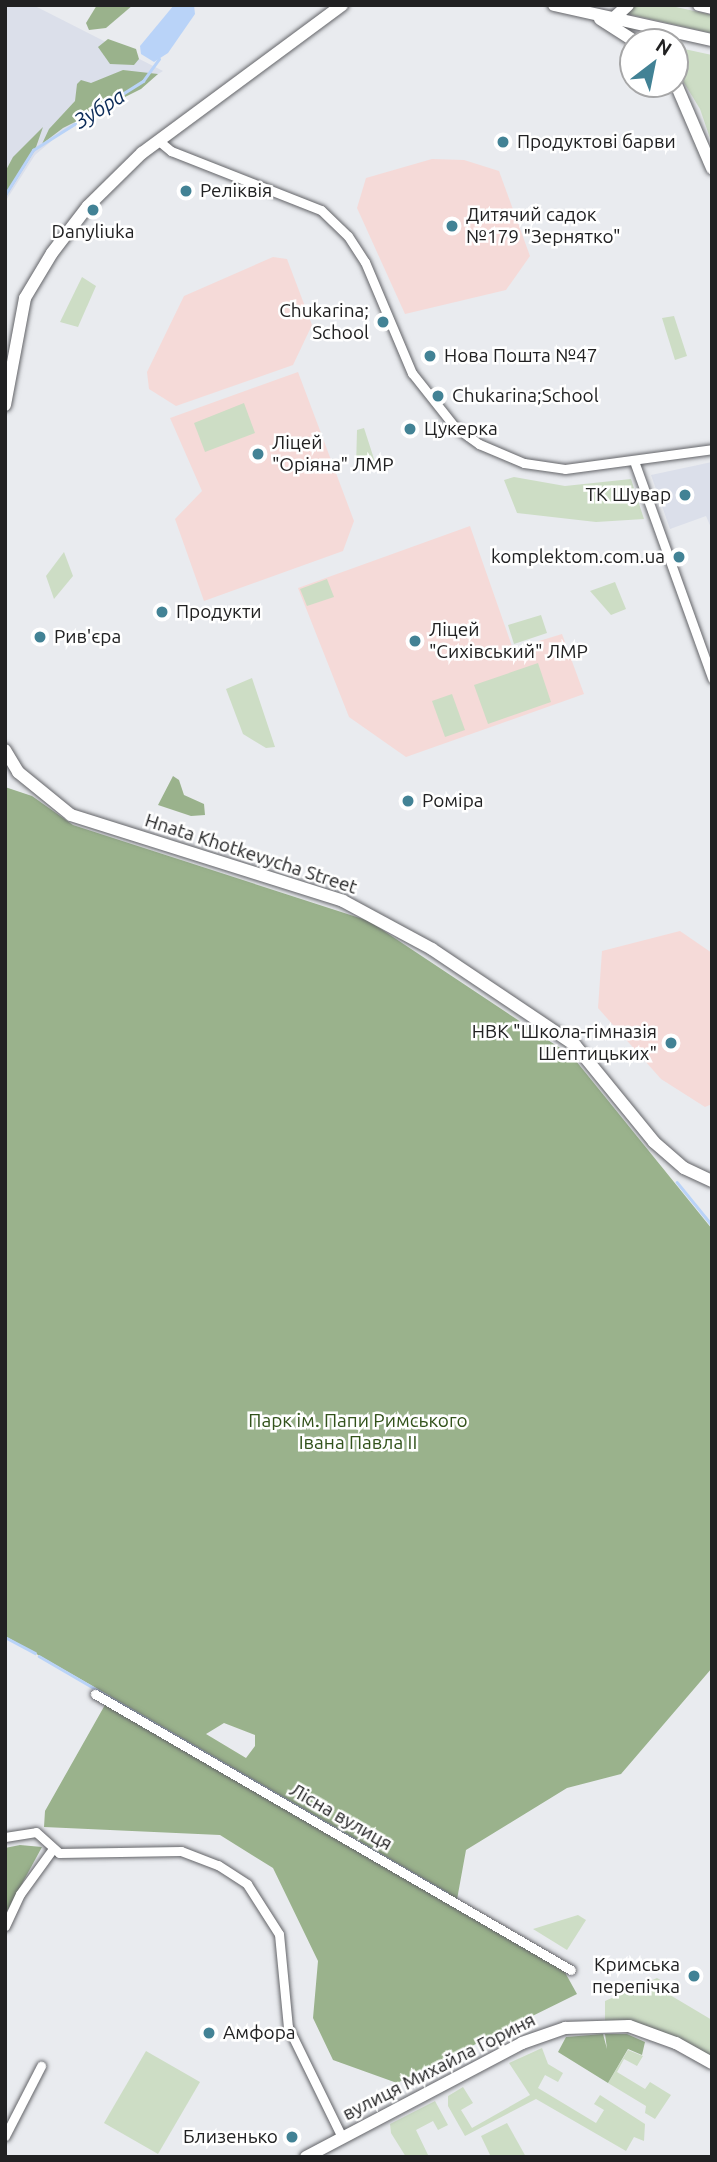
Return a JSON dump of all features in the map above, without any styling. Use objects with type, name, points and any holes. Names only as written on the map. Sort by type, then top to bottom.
[{"type":"street","points":[[5,405],[16,331],[38,275],[88,206],[159,141],[341,5]]},
{"type":"street","points":[[554,5],[712,40]]},
{"type":"street","points":[[614,18],[628,5]]},
{"type":"street","points":[[699,5],[712,8]]},
{"type":"street","points":[[591,13],[619,31]]},
{"type":"street","points":[[682,98],[712,168]]},
{"type":"street","points":[[159,141],[171,151],[321,210],[348,236],[365,262],[412,373],[433,404],[479,444],[505,457],[542,466],[634,461],[712,449]]},
{"type":"street","points":[[634,461],[712,678]]},
{"type":"street","name":"Hnata Khotkevycha Street","points":[[5,750],[18,772],[72,815],[343,901],[432,949],[575,1045],[661,1149],[684,1168],[712,1181]]},
{"type":"street","name":"Лісна вулиця","points":[[94,1694],[570,1970]]},
{"type":"street","points":[[5,1837],[35,1832],[51,1851],[181,1851],[218,1866],[247,1884],[279,1934],[288,2027],[342,2137]]},
{"type":"street","points":[[5,1926],[19,1894],[51,1851]]},
{"type":"street","name":"вулиця Михайла Гориня","points":[[306,2157],[522,2043],[565,2028],[629,2026],[676,2043],[712,2063]]},
{"type":"street","points":[[5,2136],[41,2066]]},
{"type":"shaded area","points":[[5,5],[33,5],[163,71],[55,138],[35,155],[5,202]]},
{"type":"shaded area","points":[[432,159],[464,160],[499,171],[530,256],[506,290],[405,314],[357,208],[366,178]]},
{"type":"shaded area","points":[[273,257],[287,259],[312,325],[293,365],[176,406],[149,389],[147,372],[184,296]]},
{"type":"shaded area","name":"Ліцей \"Оріяна\" ЛМР","points":[[298,372],[354,521],[343,551],[204,601],[175,519],[202,491],[170,418]]},
{"type":"shaded area","name":"ТК Шувар","points":[[712,462],[712,530],[706,516],[670,529],[651,475]]},
{"type":"shaded area","name":"Ліцей \"Сихівський\" ЛМР","points":[[470,526],[513,649],[562,634],[584,694],[406,757],[349,717],[298,588]]},
{"type":"shaded area","name":"НВК \"Школа-гімназія Шептицьких\"","points":[[680,931],[712,953],[712,1104],[705,1107],[661,1079],[598,1008],[602,951]]},
{"type":"green space","points":[[97,5],[133,5],[106,28],[89,30],[86,23]]},
{"type":"green space","points":[[632,5],[667,5],[712,15],[712,33],[628,14]]},
{"type":"green space","points":[[108,39],[136,49],[139,59],[134,65],[110,64],[98,47]]},
{"type":"green space","points":[[689,50],[712,55],[712,144],[700,109],[689,91]]},
{"type":"green space","points":[[123,70],[158,74],[141,89],[63,128],[42,144],[49,129],[75,101],[77,84],[81,80],[91,83]]},
{"type":"green space","points":[[43,127],[35,150],[5,198],[5,172],[13,157]]},
{"type":"green space","points":[[82,277],[96,286],[78,327],[60,322]]},
{"type":"green space","points":[[674,316],[687,356],[675,360],[662,318]]},
{"type":"green space","points":[[244,403],[255,433],[205,452],[194,423]]},
{"type":"green space","points":[[364,428],[375,462],[356,468],[357,430]]},
{"type":"green space","points":[[514,477],[565,486],[631,479],[644,519],[596,522],[517,513],[504,480]]},
{"type":"green space","points":[[64,552],[73,576],[54,599],[46,576]]},
{"type":"green space","points":[[327,579],[334,597],[307,606],[300,589]]},
{"type":"green space","points":[[615,582],[626,609],[611,615],[590,591]]},
{"type":"green space","points":[[541,615],[547,633],[514,644],[508,625]]},
{"type":"green space","points":[[538,663],[551,702],[488,724],[474,685]]},
{"type":"green space","points":[[252,678],[275,747],[266,748],[243,734],[226,689]]},
{"type":"green space","points":[[452,694],[465,730],[445,737],[432,701]]},
{"type":"green space","points":[[173,776],[179,780],[184,795],[204,804],[205,815],[191,816],[158,805]]},
{"type":"green space","name":"Парк ім. Папи Римського Івана Павла ІІ","points":[[5,787],[32,796],[73,825],[369,921],[572,1056],[712,1229],[712,1668],[621,1774],[567,1788],[466,1850],[456,1905],[562,1967],[577,1994],[397,2083],[333,2060],[313,2018],[318,1961],[273,1868],[220,1835],[44,1827],[45,1811],[110,1696],[5,1636]],"holes":[[[224,1723],[255,1735],[255,1746],[246,1758],[206,1734]]]},
{"type":"green space","points":[[20,1845],[42,1847],[5,1915],[5,1848]]},
{"type":"green space","points":[[578,1915],[586,1920],[567,1950],[533,1929]]},
{"type":"green space","points":[[657,1978],[671,1986],[670,1995],[712,2020],[712,2058],[605,2021],[605,2001]]},
{"type":"green space","points":[[603,2034],[607,2049],[605,2034],[627,2034],[645,2042],[642,2055],[628,2049],[608,2083],[558,2052],[566,2037]]},
{"type":"green space","points":[[542,2048],[548,2064],[563,2073],[558,2082],[545,2075],[538,2088],[596,2123],[604,2110],[594,2104],[600,2095],[645,2124],[644,2141],[634,2137],[626,2151],[536,2099],[465,2136],[448,2106],[448,2096],[463,2087],[473,2103],[461,2110],[472,2128],[530,2095],[509,2063]]},
{"type":"green space","points":[[628,2050],[643,2056],[637,2066],[624,2059],[617,2072],[645,2089],[650,2082],[671,2095],[655,2119],[645,2113],[646,2106],[608,2083]]},
{"type":"green space","points":[[146,2051],[200,2082],[158,2154],[104,2123]]},
{"type":"green space","points":[[435,2101],[448,2125],[438,2130],[433,2121],[416,2130],[429,2157],[406,2157],[391,2133],[390,2124]]},
{"type":"green space","points":[[507,2123],[526,2157],[491,2157],[481,2136]]},
{"type":"water","points":[[174,5],[194,5],[195,14],[168,53],[154,62],[141,54],[140,46]]},
{"type":"waterway","name":"Зубра","points":[[5,195],[33,150],[143,81],[159,59]]},
{"type":"waterway","points":[[677,1182],[712,1225]]},
{"type":"waterway","points":[[5,1637],[35,1653]]},
{"type":"waterway","points":[[39,1656],[447,1893]]},
{"type":"place","name":"Продуктові барви","points":[[503,142]]},
{"type":"place","name":"Реліквія","points":[[186,191]]},
{"type":"place","name":"Danyliuka","points":[[93,210]]},
{"type":"place","name":"Дитячий садок №179 \"Зернятко\"","points":[[452,226]]},
{"type":"place","name":"Chukarina; School","points":[[383,322]]},
{"type":"place","name":"Нова Пошта №47","points":[[430,356]]},
{"type":"place","name":"Chukarina;School","points":[[438,396]]},
{"type":"place","name":"Цукерка","points":[[410,429]]},
{"type":"place","name":"Ліцей \"Оріяна\" ЛМР","points":[[258,454]]},
{"type":"place","name":"ТК Шувар","points":[[685,495]]},
{"type":"place","name":"komplektom.com.ua","points":[[679,557]]},
{"type":"place","name":"Продукти","points":[[162,612]]},
{"type":"place","name":"Рив'єра","points":[[40,637]]},
{"type":"place","name":"Ліцей \"Сихівський\" ЛМР","points":[[415,641]]},
{"type":"place","name":"Роміра","points":[[408,801]]},
{"type":"place","name":"НВК \"Школа-гімназія Шептицьких\"","points":[[671,1043]]},
{"type":"place","name":"Кримська перепічка","points":[[694,1976]]},
{"type":"place","name":"Амфора","points":[[209,2033]]},
{"type":"place","name":"Близенько","points":[[292,2137]]}]
